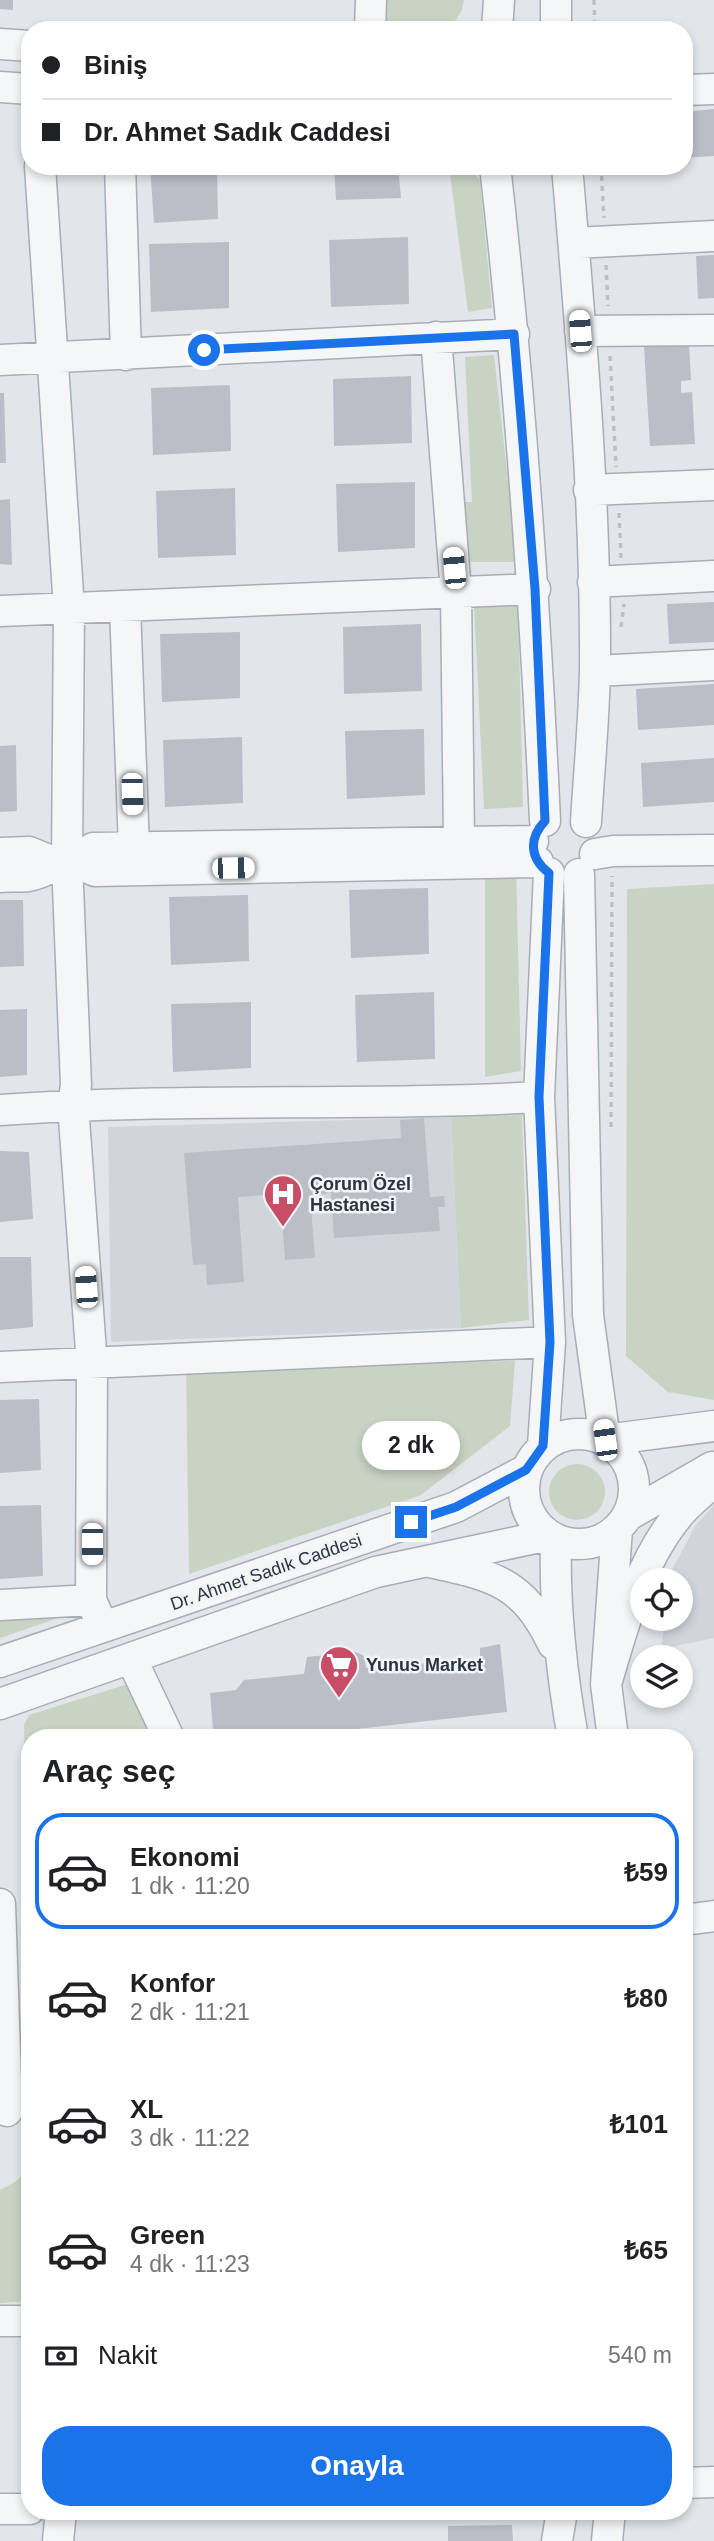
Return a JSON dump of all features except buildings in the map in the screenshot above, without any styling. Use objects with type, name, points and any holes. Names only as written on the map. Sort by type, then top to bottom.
[{"type":"street","points":[[370,21],[371,0]]},
{"type":"street","points":[[497,21],[499,0]]},
{"type":"street","points":[[556,0],[556,21]]},
{"type":"street","points":[[0,44],[21,45]]},
{"type":"street","points":[[0,87],[21,88]]},
{"type":"street","points":[[693,90],[714,89]]},
{"type":"street","points":[[0,1605],[97,1614],[92,1365],[73,1105],[76,1085],[66,862],[69,609],[41,175]]},
{"type":"street","points":[[120,175],[126,355]]},
{"type":"street","points":[[496,175],[514,334],[535,589],[541,849],[539,1097],[550,1342],[535,1458],[524,1500],[538,1526],[552,1537],[568,1543],[594,1542],[714,1465]]},
{"type":"street","points":[[568,175],[589,490],[595,670],[586,822],[595,837],[587,864],[588,1315],[605,1440],[622,1454],[632,1473],[634,1488],[622,1522],[606,1684],[612,1729]]},
{"type":"street","points":[[573,243],[714,236]]},
{"type":"street","points":[[580,331],[714,330]]},
{"type":"street","points":[[0,360],[514,334]]},
{"type":"street","points":[[436,337],[456,593],[459,840]]},
{"type":"street","points":[[589,490],[714,485]]},
{"type":"street","points":[[593,582],[714,576]]},
{"type":"street","points":[[0,611],[535,589]]},
{"type":"street","points":[[125,607],[134,848]]},
{"type":"street","points":[[595,670],[714,665]]},
{"type":"street","points":[[541,849],[566,814],[586,822]]},
{"type":"street","points":[[0,877],[30,876],[93,848],[459,840],[541,849],[564,877],[613,851],[714,850]]},
{"type":"street","points":[[0,853],[29,852],[95,871],[541,849]]},
{"type":"street","points":[[0,1110],[73,1105],[459,1101],[539,1097]]},
{"type":"street","points":[[0,1367],[92,1365],[550,1342]]},
{"type":"street","points":[[535,1458],[573,1433],[605,1440],[714,1426]]},
{"type":"street","name":"Dr. Ahmet Sadık Caddesi","points":[[0,1662],[97,1614],[456,1507],[535,1458]]},
{"type":"street","points":[[606,1684],[630,1602],[657,1548],[682,1511],[714,1481]]},
{"type":"street","points":[[0,1704],[376,1572],[423,1560],[552,1537]]},
{"type":"street","points":[[552,1537],[559,1656],[571,1729]]},
{"type":"street","points":[[423,1560],[497,1580],[521,1596],[538,1613],[559,1656]]},
{"type":"street","points":[[131,1658],[165,1729]]},
{"type":"street","points":[[0,1904],[12,2112]]},
{"type":"street","points":[[693,1919],[714,1916]]},
{"type":"street","points":[[0,2321],[21,2321]]},
{"type":"street","points":[[693,2483],[714,2482]]},
{"type":"street","points":[[0,2510],[21,2509]]},
{"type":"street","points":[[58,2541],[60,2520]]},
{"type":"street","points":[[558,2541],[561,2520]]},
{"type":"street","points":[[607,2541],[609,2520]]},
{"type":"path","points":[[594,0],[594,21]]},
{"type":"shaded area","name":"Çorum Özel Hastanesi","points":[[451,1117],[461,1328],[111,1342],[108,1127]]},
{"type":"shaded area","points":[[714,1505],[714,1638],[680,1645],[662,1645],[663,1631],[693,1631],[693,1568],[673,1568],[695,1526]]},
{"type":"green space","points":[[384,0],[464,0],[462,10],[455,21],[383,21]]},
{"type":"green space","points":[[450,175],[475,175],[480,180],[492,308],[468,312]]},
{"type":"green space","points":[[494,355],[517,562],[465,562],[460,502],[472,502],[465,357]]},
{"type":"green space","points":[[518,601],[523,807],[484,809],[474,604]]},
{"type":"green space","points":[[516,867],[521,1071],[485,1077],[485,869]]},
{"type":"green space","points":[[714,884],[714,1400],[668,1392],[626,1356],[627,889]]},
{"type":"green space","points":[[522,1115],[529,1320],[461,1328],[451,1117]]},
{"type":"green space","points":[[515,1361],[510,1426],[421,1495],[189,1574],[186,1367]]},
{"type":"green space","points":[[577,1464],[588,1466],[597,1472],[603,1481],[603,1503],[597,1512],[588,1518],[577,1520],[566,1518],[557,1512],[551,1503],[549,1492],[551,1481],[557,1472],[566,1466]]},
{"type":"green space","points":[[64,1616],[0,1638],[0,1619]]},
{"type":"green space","points":[[131,1683],[152,1729],[24,1729],[29,1715]]},
{"type":"green space","points":[[21,2176],[21,2302],[0,2303],[0,2190]]},
{"type":"place","name":"Çorum Özel Hastanesi","points":[[283,1228]]},
{"type":"place","name":"Yunus Market","points":[[339,1699]]},
{"type":"route","points":[[204,350],[514,334],[535,589],[545,821],[537,830],[533,848],[538,863],[549,873],[539,1097],[550,1342],[543,1446],[526,1470],[456,1507],[411,1522]]}]
